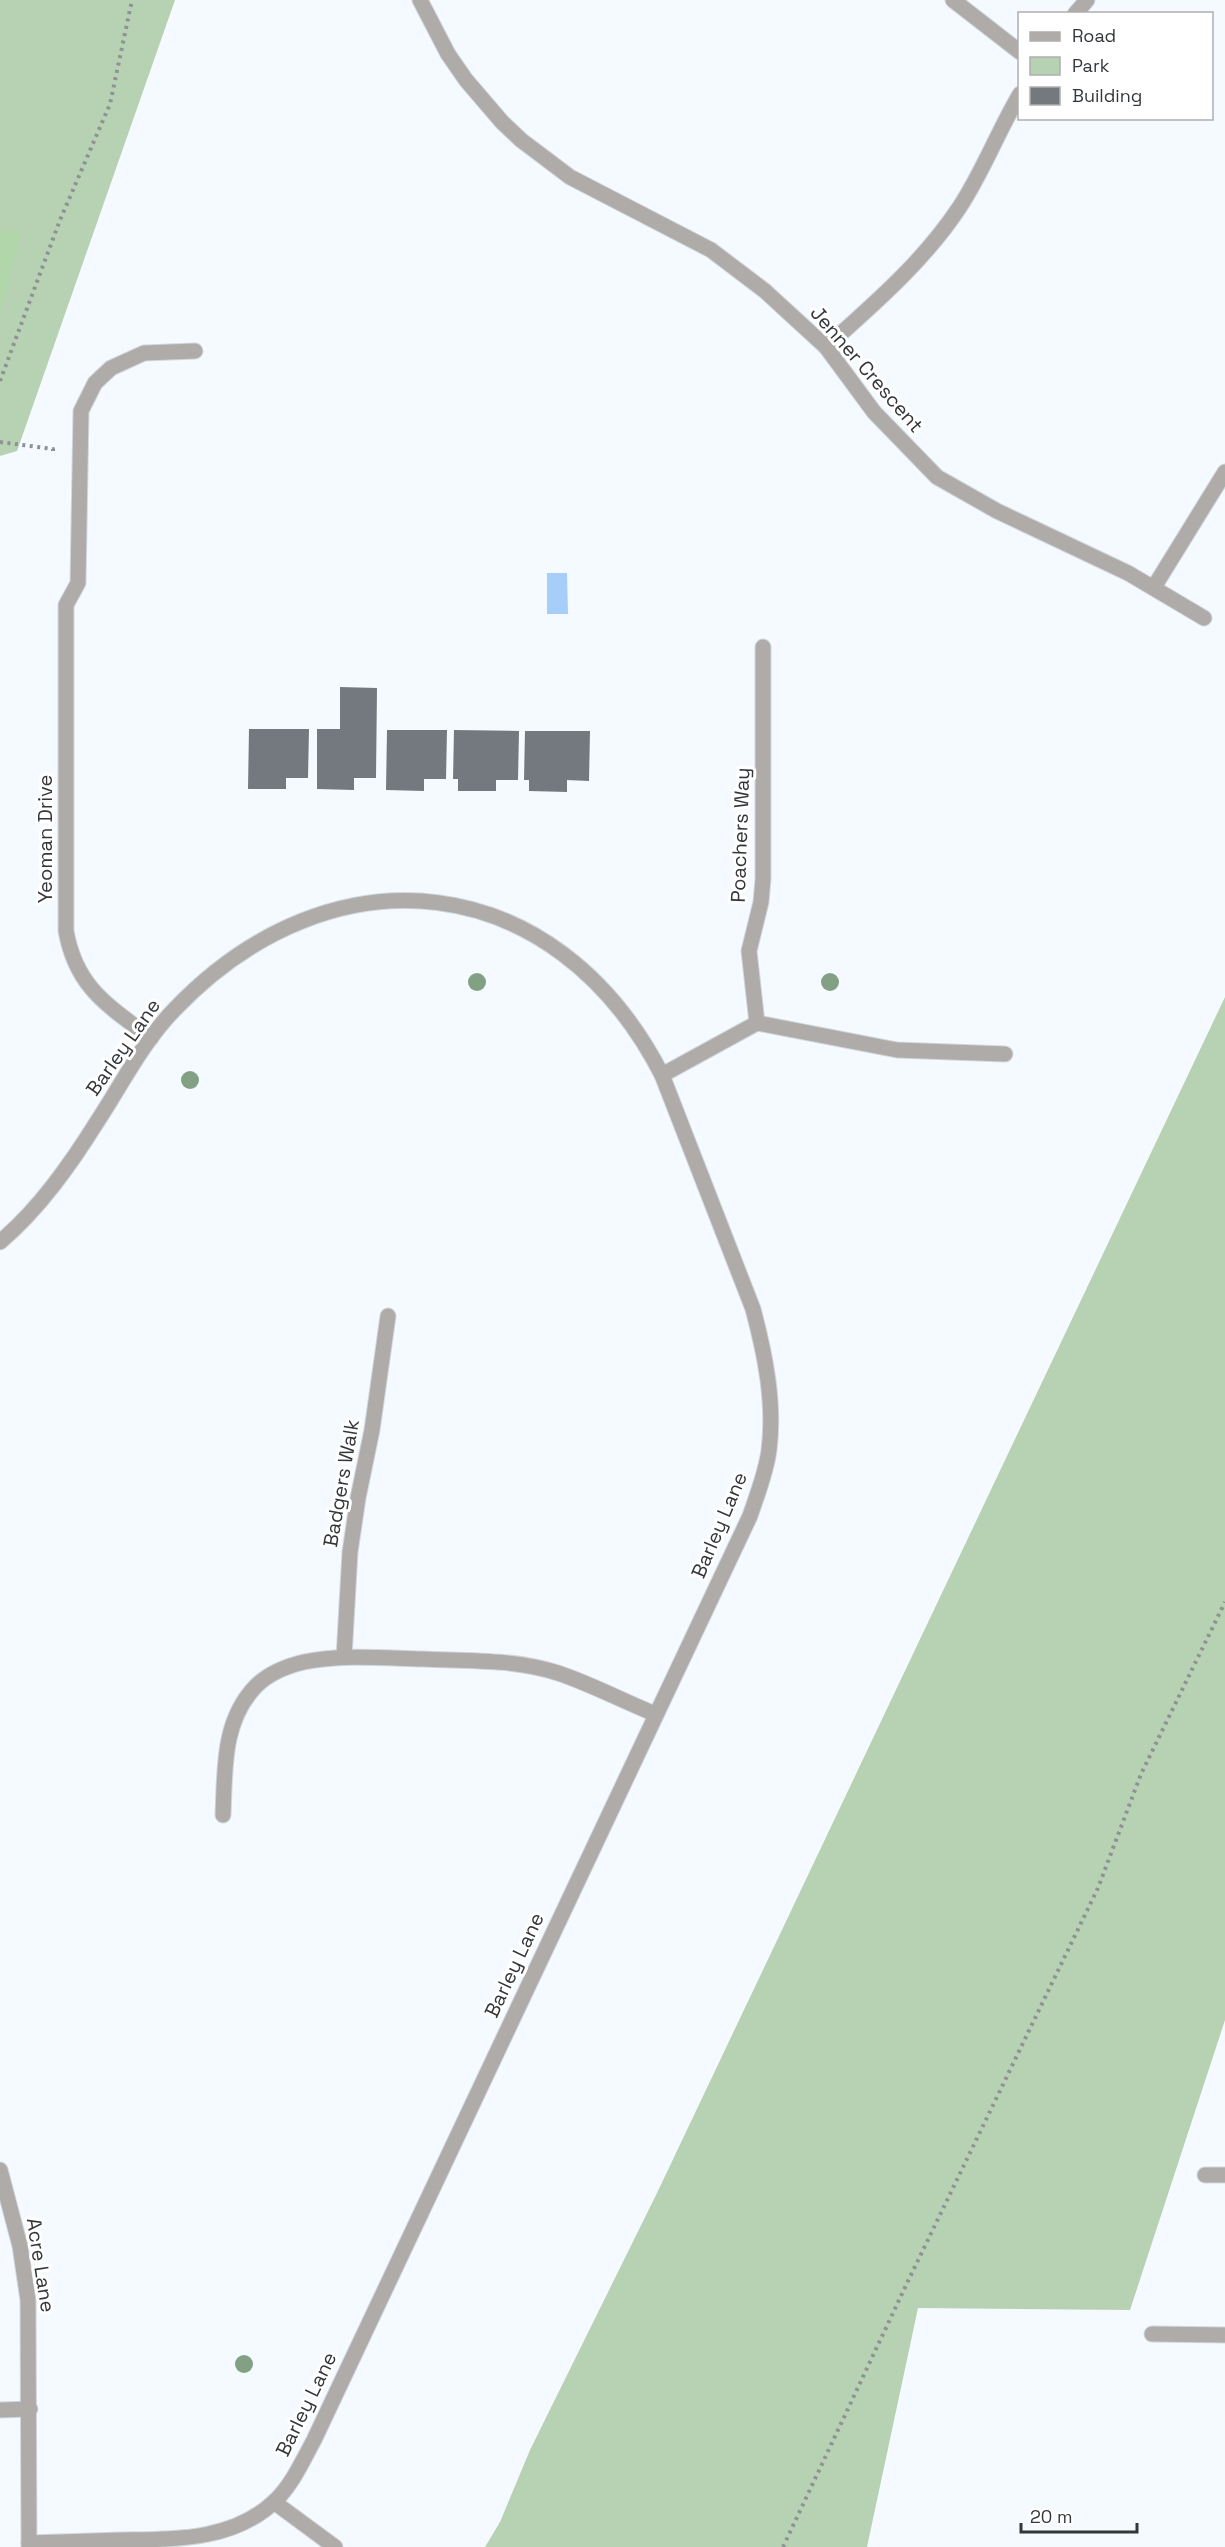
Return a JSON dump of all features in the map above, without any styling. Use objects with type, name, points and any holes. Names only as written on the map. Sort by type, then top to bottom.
[{"type":"street","name":"Jenner Crescent","points":[[420,0],[448,54],[466,80],[502,122],[537,153],[596,192],[711,250],[765,291],[826,347],[874,412],[913,455],[937,477],[965,494],[1154,587],[1204,618]]},
{"type":"street","points":[[953,0],[1018,50]]},
{"type":"street","points":[[1077,12],[1087,0]]},
{"type":"street","points":[[826,347],[906,274],[941,233],[976,179],[1018,98]]},
{"type":"street","name":"Yeoman Drive","points":[[151,1038],[113,1010],[89,987],[77,970],[68,942],[66,931],[66,605],[78,583],[81,411],[95,383],[111,368],[144,353],[195,351]]},
{"type":"street","points":[[1154,587],[1225,472]]},
{"type":"street","name":"Poachers Way","points":[[757,1023],[749,951],[761,902],[763,879],[763,647]]},
{"type":"street","name":"Barley Lane","points":[[0,1242],[57,1180],[97,1123],[151,1038],[173,1011],[204,980],[274,933],[313,916],[356,904],[390,901],[437,902],[483,913],[528,930],[563,953],[601,987],[625,1013],[644,1041],[662,1075],[753,1309],[762,1344],[770,1401],[769,1450],[762,1483],[750,1516],[314,2440],[292,2481],[274,2502],[251,2519],[222,2532],[184,2539],[29,2545]]},
{"type":"street","points":[[662,1075],[757,1023],[897,1050],[1005,1054]]},
{"type":"street","name":"Badgers Walk","points":[[344,1657],[345,1596],[350,1552],[372,1430],[388,1316]]},
{"type":"street","points":[[223,1815],[225,1753],[231,1725],[242,1704],[257,1685],[279,1670],[304,1662],[344,1657],[512,1662],[558,1673],[655,1714]]},
{"type":"street","name":"Acre Lane","points":[[0,2170],[20,2246],[28,2300],[29,2545]]},
{"type":"street","points":[[1205,2175],[1225,2175]]},
{"type":"street","points":[[1152,2334],[1225,2334]]},
{"type":"street","points":[[0,2410],[30,2409]]},
{"type":"street","points":[[274,2502],[335,2547]]},
{"type":"path","points":[[0,381],[60,220],[110,104],[132,0]]},
{"type":"path","points":[[0,442],[52,449],[53,461]]},
{"type":"path","points":[[783,2547],[1098,1887],[1141,1774],[1225,1602]]},
{"type":"green space","points":[[0,0],[175,0],[17,451],[0,456]]},
{"type":"green space","points":[[0,230],[21,232],[0,315]]},
{"type":"green space","points":[[1225,997],[1225,2020],[1130,2310],[918,2308],[867,2547],[485,2547],[500,2522],[530,2450],[657,2193]]},
{"type":"water","points":[[547,573],[567,573],[568,614],[547,614]]},
{"type":"building","points":[[340,687],[377,688],[376,778],[354,778],[354,790],[317,789],[317,729],[340,729]]},
{"type":"building","points":[[249,729],[309,729],[308,778],[286,778],[286,789],[248,789]]},
{"type":"building","points":[[387,730],[447,730],[446,779],[424,779],[424,791],[386,790]]},
{"type":"building","points":[[454,730],[519,731],[518,780],[496,780],[496,791],[458,791],[458,779],[453,779]]},
{"type":"building","points":[[525,731],[590,731],[589,781],[567,780],[567,792],[529,791],[529,780],[524,780]]}]
